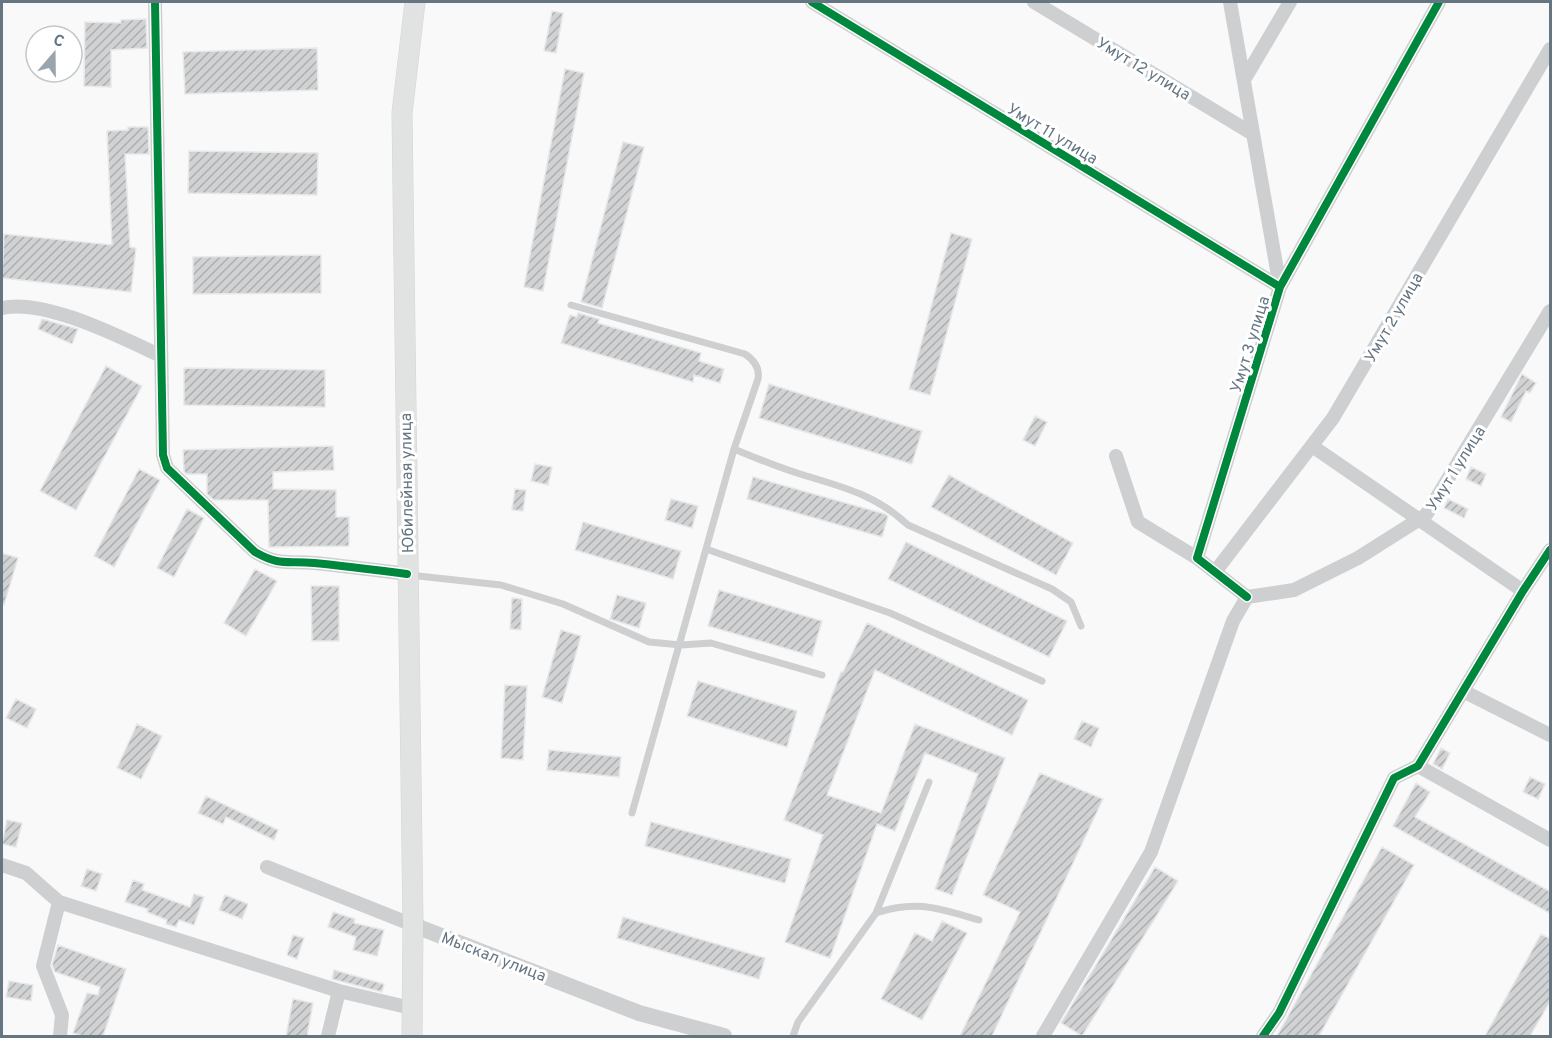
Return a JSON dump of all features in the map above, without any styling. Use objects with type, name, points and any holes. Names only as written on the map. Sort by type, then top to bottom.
[{"type":"main road","name":"Юбилейная улица","points":[[412,1036],[413,925],[402,113],[415,2]]},
{"type":"street","points":[[155,2],[159,355],[163,455],[167,468],[255,552],[281,564],[310,562],[407,574]]},
{"type":"street","name":"Умут 11 улица","points":[[812,2],[1280,287]]},
{"type":"street","name":"Умут 12 улица","points":[[1034,2],[1253,134]]},
{"type":"street","points":[[1230,2],[1280,287]]},
{"type":"street","points":[[1244,80],[1290,2]]},
{"type":"street","name":"Умут 3 улица","points":[[1197,558],[1280,287],[1439,2]]},
{"type":"street","name":"Умут 2 улица","points":[[1215,572],[1333,418],[1551,49]]},
{"type":"street","points":[[2,308],[15,305],[86,322],[159,355]]},
{"type":"street","name":"Умут 1 улица","points":[[1247,597],[1294,590],[1358,558],[1426,515],[1551,311]]},
{"type":"street","points":[[1312,446],[1523,591]]},
{"type":"street","points":[[1043,1036],[1151,852],[1233,621],[1247,597],[1197,558],[1138,522],[1116,456]]},
{"type":"street","points":[[1263,1036],[1280,1013],[1394,778],[1418,766],[1523,591],[1551,550]]},
{"type":"street","points":[[1463,691],[1551,735]]},
{"type":"street","points":[[1418,766],[1551,840]]},
{"type":"street","points":[[2,865],[27,873],[59,902],[339,991],[411,1008]]},
{"type":"street","name":"Мыскал улица","points":[[267,867],[639,1013],[724,1036]]},
{"type":"street","points":[[59,902],[43,966],[62,1015],[60,1036]]},
{"type":"street","points":[[328,1036],[339,991]]},
{"type":"lane","points":[[571,305],[751,358],[759,374],[734,449],[681,645],[632,813]]},
{"type":"lane","points":[[734,449],[770,464],[863,494],[891,509],[908,525],[1052,589],[1071,602],[1081,626]]},
{"type":"lane","points":[[706,549],[891,614],[1042,681]]},
{"type":"lane","points":[[407,574],[511,587],[563,604],[649,642],[681,645],[711,643],[732,647],[822,675]]},
{"type":"lane","points":[[793,1036],[798,1022],[876,913],[929,782]]},
{"type":"lane","points":[[876,913],[896,906],[924,904],[980,920]]},
{"type":"building","points":[[552,11],[563,13],[556,53],[544,51]]},
{"type":"building","points":[[146,19],[147,48],[111,50],[111,87],[84,86],[85,22],[121,23],[121,20]]},
{"type":"building","points":[[317,48],[318,90],[185,94],[183,52]]},
{"type":"building","points":[[565,69],[584,73],[543,291],[524,287]]},
{"type":"building","points":[[128,127],[148,127],[149,154],[125,154],[130,247],[136,248],[131,292],[2,278],[4,234],[112,245],[107,131],[128,130]]},
{"type":"building","points":[[623,142],[644,147],[602,308],[581,302]]},
{"type":"building","points":[[189,151],[318,153],[317,195],[188,193]]},
{"type":"building","points":[[951,233],[972,239],[930,395],[909,389]]},
{"type":"building","points":[[321,255],[321,293],[193,294],[193,257]]},
{"type":"building","points":[[578,313],[599,319],[598,323],[701,353],[699,361],[724,369],[720,383],[694,375],[693,382],[561,343],[570,315],[577,317]]},
{"type":"building","points":[[42,319],[78,329],[72,344],[38,329]]},
{"type":"building","points":[[106,366],[142,386],[76,510],[40,491]]},
{"type":"building","points":[[184,368],[325,370],[325,407],[184,405]]},
{"type":"building","points":[[1522,374],[1536,383],[1530,393],[1526,391],[1511,422],[1501,417]]},
{"type":"building","points":[[769,384],[922,431],[912,464],[759,418]]},
{"type":"building","points":[[1035,416],[1047,422],[1035,446],[1023,440]]},
{"type":"building","points":[[333,446],[334,470],[273,472],[273,489],[336,490],[336,517],[349,517],[349,546],[269,547],[268,500],[214,500],[207,494],[207,474],[186,474],[184,471],[183,450]]},
{"type":"building","points":[[535,464],[552,467],[548,485],[531,481]]},
{"type":"building","points":[[1471,467],[1486,474],[1481,486],[1466,479]]},
{"type":"building","points":[[139,469],[160,480],[114,567],[94,556]]},
{"type":"building","points":[[949,475],[1073,543],[1056,575],[931,507]]},
{"type":"building","points":[[753,477],[885,514],[888,516],[882,537],[747,499]]},
{"type":"building","points":[[515,489],[526,490],[523,511],[512,510]]},
{"type":"building","points":[[671,499],[698,506],[692,528],[665,520]]},
{"type":"building","points":[[1448,499],[1468,509],[1464,518],[1444,508]]},
{"type":"building","points":[[187,509],[204,518],[174,577],[157,568]]},
{"type":"building","points":[[583,522],[681,551],[673,579],[575,550]]},
{"type":"building","points":[[906,542],[1067,621],[1049,657],[888,579]]},
{"type":"building","points":[[2,553],[18,558],[4,605],[2,604]]},
{"type":"building","points":[[255,569],[277,581],[246,636],[224,623]]},
{"type":"building","points":[[311,586],[339,586],[339,641],[312,641]]},
{"type":"building","points":[[719,590],[822,621],[812,656],[708,626]]},
{"type":"building","points":[[617,595],[646,603],[639,628],[610,619]]},
{"type":"building","points":[[512,598],[522,599],[521,630],[510,629]]},
{"type":"building","points":[[867,623],[1028,700],[1012,735],[875,670],[827,795],[881,813],[915,724],[1005,758],[952,895],[935,889],[978,774],[925,753],[895,831],[877,824],[830,958],[785,942],[823,835],[784,820],[841,672]]},
{"type":"building","points":[[561,630],[581,636],[562,703],[542,697]]},
{"type":"building","points":[[698,681],[797,711],[787,747],[687,716]]},
{"type":"building","points":[[505,685],[527,686],[523,760],[501,758]]},
{"type":"building","points":[[16,699],[36,709],[27,728],[6,718]]},
{"type":"building","points":[[1082,721],[1099,728],[1091,747],[1074,739]]},
{"type":"building","points":[[137,724],[162,736],[141,779],[117,768]]},
{"type":"building","points":[[1441,748],[1450,753],[1442,769],[1433,764]]},
{"type":"building","points":[[549,750],[621,757],[619,777],[547,770]]},
{"type":"building","points":[[1040,773],[1103,799],[992,1036],[960,1036],[1020,912],[983,895]]},
{"type":"building","points":[[1530,777],[1545,784],[1538,799],[1523,792]]},
{"type":"building","points":[[1416,783],[1430,792],[1415,817],[1551,892],[1551,914],[1393,826]]},
{"type":"building","points":[[206,796],[278,830],[274,840],[226,817],[223,824],[198,813]]},
{"type":"building","points":[[7,820],[22,823],[16,847],[2,844]]},
{"type":"building","points":[[651,822],[791,859],[785,883],[645,846]]},
{"type":"building","points":[[1382,847],[1414,865],[1319,1036],[1277,1036]]},
{"type":"building","points":[[1155,867],[1178,881],[1082,1036],[1061,1023]]},
{"type":"building","points":[[87,869],[102,874],[96,891],[81,886]]},
{"type":"building","points":[[133,880],[144,884],[142,890],[190,907],[194,894],[204,897],[194,925],[179,920],[176,927],[166,924],[167,920],[147,912],[148,909],[125,902]]},
{"type":"building","points":[[225,895],[248,904],[242,919],[219,910]]},
{"type":"building","points":[[333,912],[355,919],[354,923],[384,930],[377,956],[353,950],[356,937],[328,927]]},
{"type":"building","points":[[623,917],[765,958],[759,979],[617,938]]},
{"type":"building","points":[[942,921],[967,933],[922,1020],[881,999],[915,933],[932,941]]},
{"type":"building","points":[[1541,934],[1551,939],[1551,1000],[1530,1036],[1485,1036]]},
{"type":"building","points":[[293,935],[304,938],[297,959],[287,955]]},
{"type":"building","points":[[58,945],[126,969],[103,1036],[83,1036],[73,1033],[87,993],[98,995],[100,987],[55,972],[52,965]]},
{"type":"building","points":[[334,970],[384,984],[382,992],[332,979]]},
{"type":"building","points":[[9,981],[33,985],[31,1001],[6,997]]},
{"type":"building","points":[[293,999],[313,1003],[307,1036],[286,1036]]},
{"type":"cycle path","points":[[155,2],[163,455],[167,468],[255,552],[264,557],[278,561],[407,574]]},
{"type":"cycle path","points":[[812,2],[1280,287]]},
{"type":"cycle path","points":[[1247,597],[1197,558],[1280,287],[1439,2]]},
{"type":"cycle path","points":[[1263,1036],[1279,1013],[1394,778],[1418,766],[1550,550]]}]
